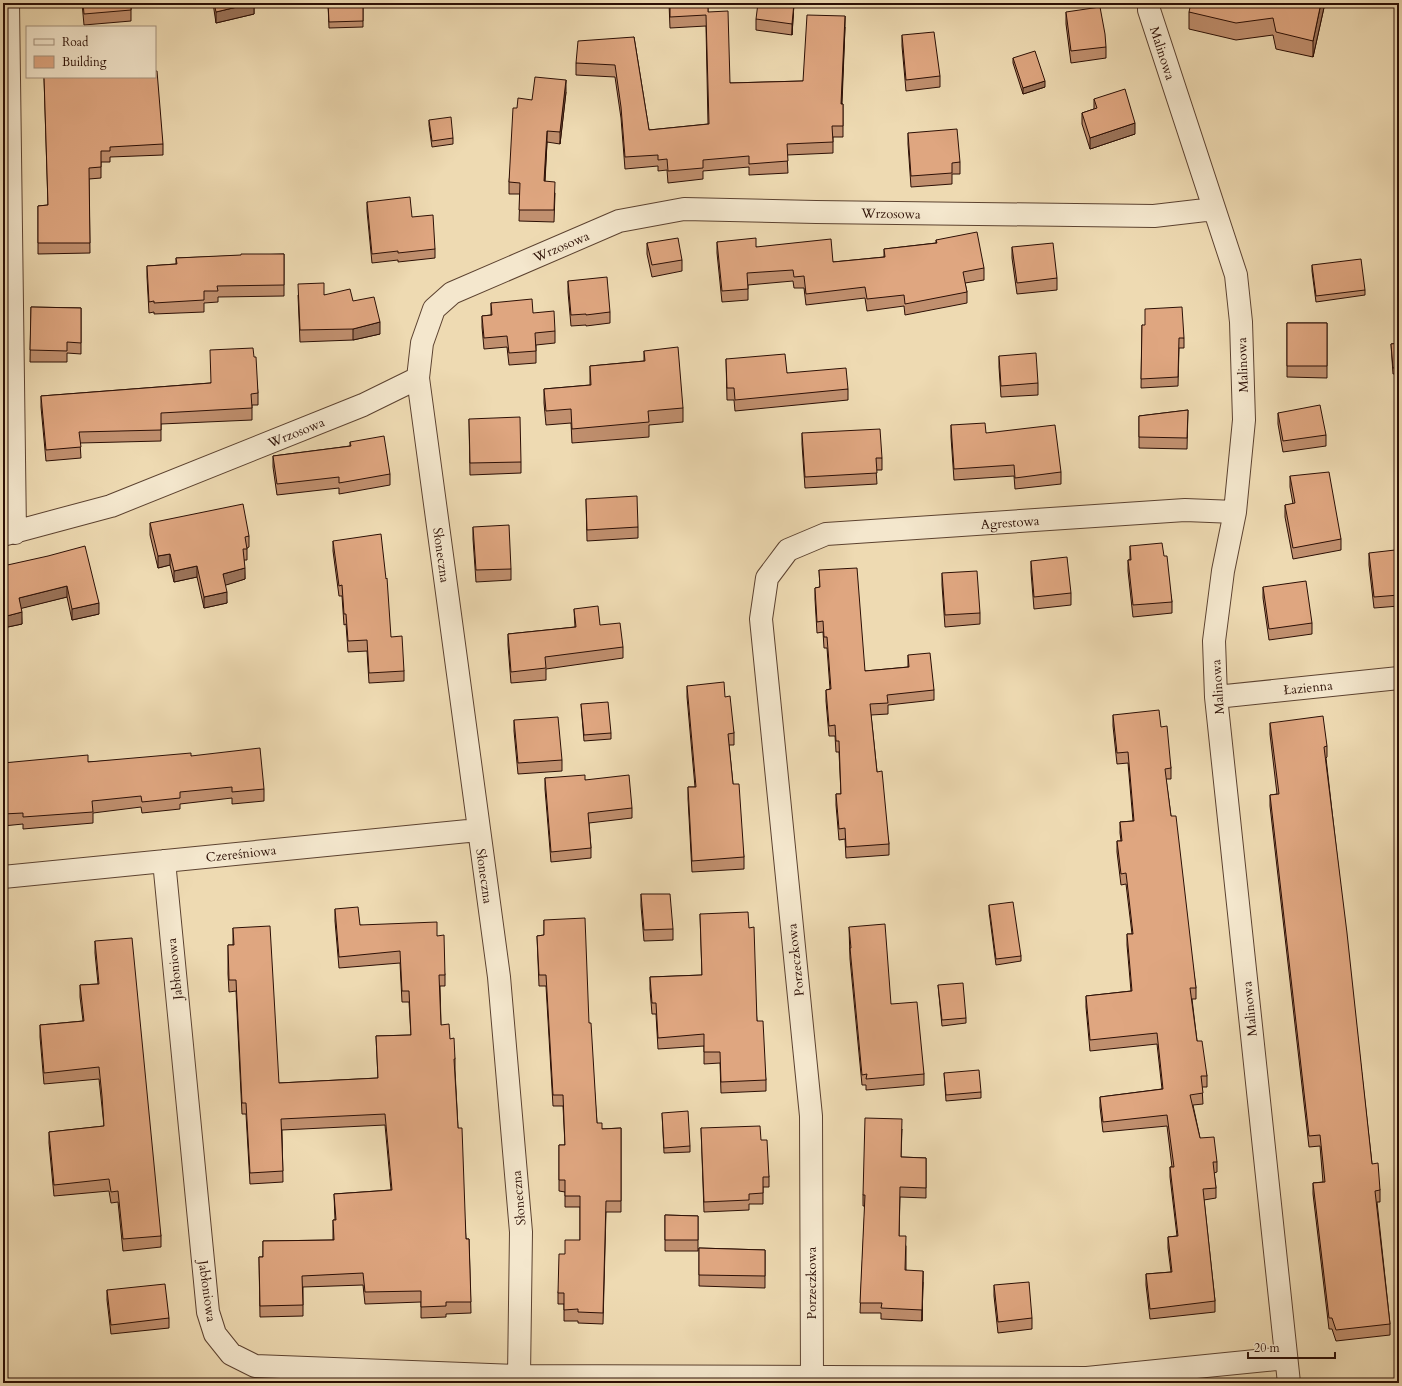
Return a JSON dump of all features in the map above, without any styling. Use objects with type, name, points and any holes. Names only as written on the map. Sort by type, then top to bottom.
[{"type":"street","points":[[8,3],[9,534]]},
{"type":"street","name":"Malinowa","points":[[1149,3],[1149,10],[1236,275],[1241,322],[1244,420],[1235,512],[1223,571],[1214,641],[1216,697],[1289,1383]]},
{"type":"street","name":"Wrzosowa","points":[[9,534],[111,506],[363,405],[418,378],[422,343],[434,309],[452,293],[619,222],[684,209],[1154,216],[1214,209]]},
{"type":"street","name":"Słoneczna","points":[[418,378],[499,977],[521,1232],[519,1376]]},
{"type":"street","name":"Agrestowa","points":[[788,550],[826,534],[1185,510],[1235,512]]},
{"type":"street","name":"Porzeczkowa","points":[[788,550],[768,578],[761,620],[811,1116],[812,1377]]},
{"type":"street","name":"Łazienna","points":[[1216,697],[1399,678]]},
{"type":"street","name":"Czereśniowa","points":[[3,877],[478,830]]},
{"type":"street","name":"Jabłoniowa","points":[[164,861],[208,1312],[215,1334],[231,1354],[256,1366],[519,1376],[1086,1378],[1286,1358]]},
{"type":"building","points":[[83,3],[131,3],[131,10],[84,14]]},
{"type":"building","points":[[214,3],[254,3],[216,12]]},
{"type":"building","points":[[328,3],[363,3],[363,21],[329,22]]},
{"type":"building","points":[[670,3],[708,3],[708,12],[728,11],[730,83],[803,81],[807,15],[845,16],[841,104],[843,104],[843,126],[832,126],[833,142],[787,144],[788,161],[749,164],[749,156],[703,160],[703,168],[668,171],[667,159],[658,160],[658,155],[625,157],[621,107],[615,65],[576,63],[578,41],[634,37],[649,130],[709,124],[706,15],[670,17]]},
{"type":"building","points":[[758,3],[794,3],[792,24],[756,19]]},
{"type":"building","points":[[1191,3],[1321,3],[1313,41],[1276,32],[1273,18],[1236,23],[1189,12]]},
{"type":"building","points":[[1100,7],[1106,47],[1071,51],[1066,12]]},
{"type":"building","points":[[934,32],[940,76],[906,80],[902,35]]},
{"type":"building","points":[[1035,51],[1045,81],[1023,88],[1013,58]]},
{"type":"building","points":[[157,71],[163,144],[110,147],[110,151],[101,151],[101,167],[89,168],[90,243],[38,243],[38,206],[48,205],[44,78],[156,78]]},
{"type":"building","points":[[535,77],[566,80],[560,132],[547,131],[544,181],[555,182],[554,210],[519,210],[520,183],[509,182],[513,108],[517,108],[518,98],[532,100]]},
{"type":"building","points":[[1125,89],[1135,123],[1090,138],[1082,113],[1097,108],[1094,99]]},
{"type":"building","points":[[451,117],[453,138],[432,141],[429,120]]},
{"type":"building","points":[[957,129],[960,162],[952,163],[952,173],[911,176],[908,133]]},
{"type":"building","points":[[410,197],[412,217],[433,215],[435,249],[372,254],[367,202]]},
{"type":"building","points":[[977,232],[984,268],[963,272],[967,292],[905,304],[904,295],[867,299],[865,287],[806,294],[804,276],[794,277],[793,270],[747,273],[748,289],[722,291],[717,242],[756,238],[756,247],[831,239],[833,262],[885,257],[884,249],[937,243],[936,240]]},
{"type":"building","points":[[678,238],[682,260],[652,265],[647,243]]},
{"type":"building","points":[[1053,243],[1057,278],[1017,283],[1012,247]]},
{"type":"building","points":[[241,254],[284,254],[284,285],[217,286],[218,291],[204,291],[204,300],[149,302],[147,266],[177,264],[176,258]]},
{"type":"building","points":[[1361,259],[1365,290],[1316,296],[1312,265]]},
{"type":"building","points":[[607,277],[610,312],[571,315],[568,281]]},
{"type":"building","points":[[324,283],[324,295],[350,289],[353,301],[374,297],[380,322],[353,329],[300,330],[298,284]]},
{"type":"building","points":[[532,299],[533,313],[554,311],[555,331],[535,333],[536,351],[509,353],[507,336],[484,338],[482,316],[492,315],[491,303]]},
{"type":"building","points":[[31,307],[81,308],[81,343],[67,342],[67,351],[30,350]]},
{"type":"building","points":[[1182,307],[1184,338],[1179,338],[1178,377],[1141,379],[1142,325],[1145,325],[1145,309]]},
{"type":"building","points":[[1287,323],[1327,323],[1327,366],[1287,366]]},
{"type":"building","points":[[1399,343],[1399,367],[1393,368],[1391,344]]},
{"type":"building","points":[[678,347],[683,408],[648,411],[649,422],[572,429],[571,409],[546,411],[544,389],[591,385],[590,366],[645,361],[644,351]]},
{"type":"building","points":[[253,348],[254,357],[256,357],[258,393],[251,394],[252,408],[161,413],[161,430],[79,432],[81,447],[46,450],[41,396],[211,383],[210,350]]},
{"type":"building","points":[[1036,353],[1038,383],[1001,386],[999,356]]},
{"type":"building","points":[[785,354],[787,373],[846,368],[848,389],[735,400],[734,388],[727,388],[726,359]]},
{"type":"building","points":[[1320,405],[1326,435],[1283,441],[1278,413]]},
{"type":"building","points":[[1188,410],[1187,438],[1139,437],[1139,416]]},
{"type":"building","points":[[520,417],[521,462],[470,463],[469,419]]},
{"type":"building","points":[[985,423],[986,433],[1055,425],[1061,472],[1015,478],[1014,465],[954,469],[951,425]]},
{"type":"building","points":[[880,429],[882,458],[876,458],[877,473],[805,477],[802,433]]},
{"type":"building","points":[[384,436],[390,474],[339,483],[339,477],[277,484],[273,456],[351,446],[350,442]]},
{"type":"building","points":[[1329,472],[1341,539],[1293,548],[1285,505],[1295,503],[1290,476]]},
{"type":"building","points":[[637,496],[638,527],[587,530],[586,499]]},
{"type":"building","points":[[243,504],[249,536],[245,537],[247,549],[243,549],[245,568],[223,574],[227,592],[204,597],[197,566],[174,571],[170,554],[158,556],[150,523]]},
{"type":"building","points":[[509,525],[511,569],[476,570],[473,527]]},
{"type":"building","points":[[381,534],[386,579],[387,578],[391,637],[402,636],[404,671],[369,673],[367,640],[348,641],[342,585],[339,586],[333,541]]},
{"type":"building","points":[[1162,543],[1164,556],[1167,556],[1172,602],[1133,605],[1128,560],[1131,560],[1130,546]]},
{"type":"building","points":[[85,546],[99,603],[72,609],[67,586],[19,598],[22,612],[3,617],[3,566]]},
{"type":"building","points":[[1395,550],[1399,595],[1374,597],[1369,553]]},
{"type":"building","points":[[1067,557],[1071,593],[1034,597],[1031,561]]},
{"type":"building","points":[[857,568],[865,671],[909,667],[908,655],[930,653],[934,690],[887,695],[888,703],[870,704],[877,772],[882,771],[889,844],[846,847],[845,828],[839,829],[836,794],[841,794],[839,741],[836,741],[835,725],[829,726],[826,690],[831,689],[827,637],[824,637],[823,621],[817,622],[815,588],[820,587],[819,570]]},
{"type":"building","points":[[977,571],[980,613],[945,615],[942,573]]},
{"type":"building","points":[[1306,581],[1312,623],[1269,629],[1263,587]]},
{"type":"building","points":[[598,606],[600,625],[620,623],[623,647],[545,657],[546,668],[511,672],[508,634],[576,627],[574,609]]},
{"type":"building","points":[[724,682],[725,697],[730,696],[734,733],[728,734],[733,784],[739,784],[744,857],[692,861],[688,787],[696,787],[687,686]]},
{"type":"building","points":[[608,702],[611,733],[584,735],[581,704]]},
{"type":"building","points":[[1159,710],[1161,727],[1167,726],[1171,768],[1165,769],[1171,816],[1176,816],[1196,988],[1190,988],[1197,1041],[1202,1041],[1207,1076],[1201,1076],[1203,1093],[1190,1095],[1200,1138],[1214,1137],[1217,1162],[1213,1162],[1216,1188],[1203,1189],[1215,1301],[1150,1309],[1146,1274],[1172,1272],[1168,1237],[1178,1236],[1170,1167],[1174,1167],[1167,1115],[1103,1122],[1100,1097],[1163,1089],[1157,1033],[1090,1040],[1086,996],[1132,991],[1127,934],[1133,934],[1126,873],[1121,874],[1117,841],[1122,841],[1120,822],[1134,821],[1128,752],[1117,753],[1113,715]]},
{"type":"building","points":[[1323,716],[1327,746],[1324,747],[1347,933],[1372,1164],[1378,1163],[1380,1190],[1375,1191],[1390,1324],[1336,1330],[1332,1318],[1329,1318],[1313,1183],[1325,1182],[1320,1135],[1309,1136],[1270,795],[1279,794],[1270,723]]},
{"type":"building","points":[[558,717],[562,760],[518,763],[514,720]]},
{"type":"building","points":[[260,748],[264,789],[232,792],[232,787],[180,792],[180,798],[142,802],[141,796],[92,801],[93,812],[23,817],[23,813],[3,814],[3,763],[88,755],[88,762],[191,753],[191,756]]},
{"type":"building","points":[[585,775],[585,780],[629,775],[632,808],[588,813],[591,848],[551,852],[545,778]]},
{"type":"building","points":[[641,894],[670,894],[673,929],[644,930]]},
{"type":"building","points":[[1013,902],[1021,956],[996,959],[989,905]]},
{"type":"building","points":[[358,907],[360,925],[437,922],[437,936],[444,935],[445,975],[439,975],[441,1025],[449,1024],[450,1039],[454,1038],[458,1128],[462,1128],[466,1239],[469,1239],[471,1302],[446,1302],[446,1306],[421,1307],[421,1291],[365,1292],[363,1273],[302,1276],[303,1305],[260,1306],[259,1257],[263,1257],[263,1241],[334,1240],[333,1220],[336,1220],[334,1194],[392,1190],[385,1114],[281,1119],[283,1171],[250,1173],[246,1103],[242,1103],[236,980],[229,980],[228,945],[234,945],[233,928],[270,926],[279,1083],[378,1078],[376,1036],[411,1035],[409,991],[402,991],[400,951],[339,957],[335,909]]},
{"type":"building","points":[[748,912],[749,928],[754,927],[757,1021],[763,1021],[766,1080],[721,1082],[720,1052],[704,1052],[704,1034],[658,1038],[656,1003],[652,1003],[650,977],[702,975],[700,914]]},
{"type":"building","points":[[585,918],[589,1023],[591,1023],[597,1123],[602,1123],[602,1129],[621,1128],[621,1201],[606,1201],[603,1313],[578,1312],[578,1309],[564,1310],[564,1293],[558,1293],[559,1254],[565,1254],[565,1240],[580,1240],[580,1196],[565,1196],[565,1180],[559,1180],[559,1145],[565,1145],[563,1095],[553,1095],[546,975],[539,975],[537,936],[544,935],[544,920]]},
{"type":"building","points":[[885,924],[891,1004],[917,1002],[924,1074],[866,1079],[867,1074],[862,1075],[849,927]]},
{"type":"building","points":[[132,938],[161,1236],[123,1239],[118,1191],[111,1192],[109,1179],[54,1185],[49,1132],[104,1126],[102,1096],[99,1067],[44,1073],[40,1025],[84,1021],[80,985],[99,984],[95,941]]},
{"type":"building","points":[[963,983],[966,1018],[942,1020],[938,985]]},
{"type":"building","points":[[979,1070],[981,1092],[946,1095],[944,1073]]},
{"type":"building","points":[[688,1111],[690,1146],[664,1148],[662,1113]]},
{"type":"building","points":[[865,1118],[902,1119],[901,1157],[926,1158],[926,1188],[900,1187],[899,1236],[906,1236],[905,1270],[923,1271],[922,1310],[881,1308],[882,1303],[860,1303],[865,1195],[863,1195]]},
{"type":"building","points":[[760,1126],[761,1140],[767,1140],[769,1177],[763,1177],[763,1193],[749,1194],[749,1200],[704,1202],[701,1128]]},
{"type":"building","points":[[665,1215],[698,1216],[698,1240],[665,1240]]},
{"type":"building","points":[[699,1248],[765,1250],[765,1276],[699,1275]]},
{"type":"building","points":[[1029,1282],[1032,1318],[998,1322],[994,1285]]},
{"type":"building","points":[[165,1284],[169,1318],[111,1325],[107,1290]]},
{"type":"waterway","points":[[3,1382],[18,1383]]}]
